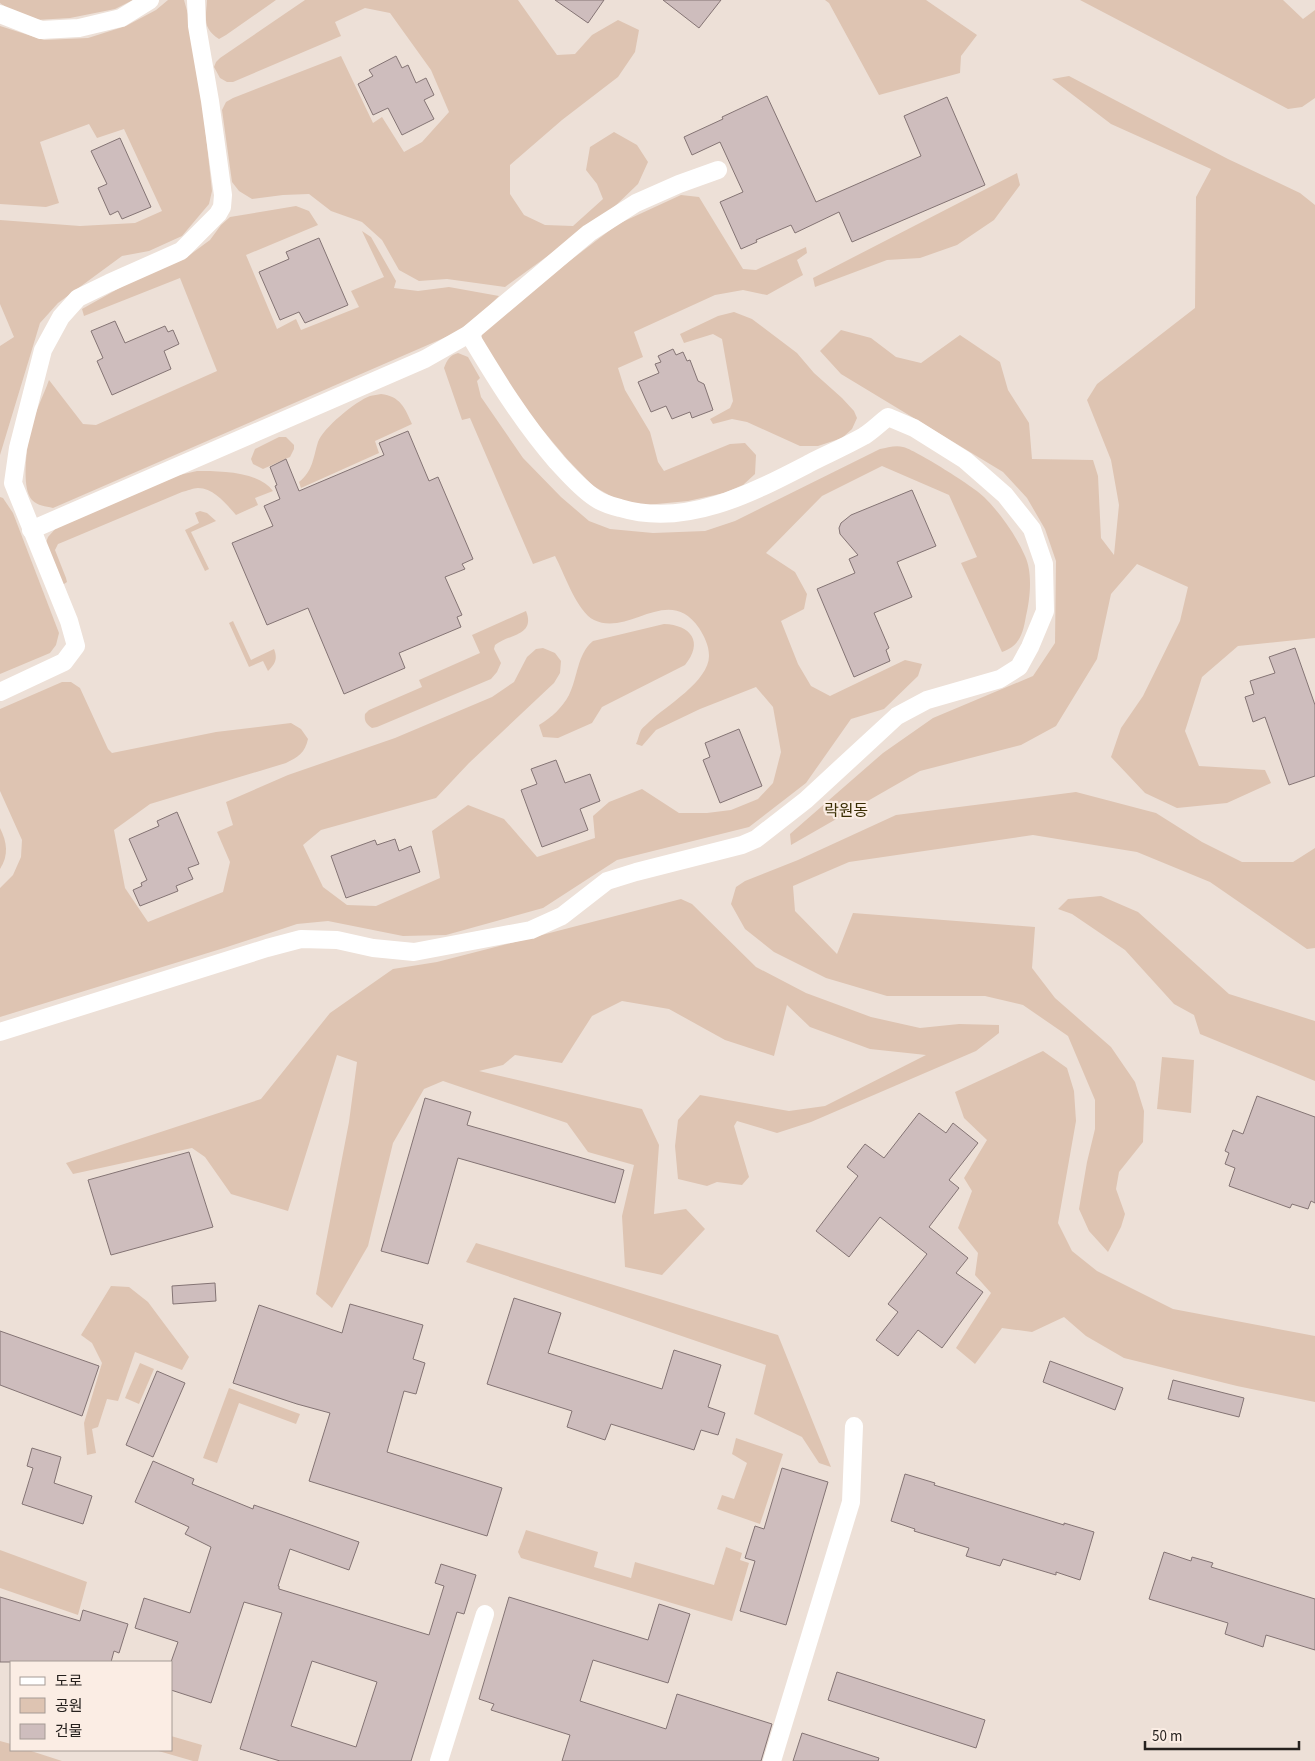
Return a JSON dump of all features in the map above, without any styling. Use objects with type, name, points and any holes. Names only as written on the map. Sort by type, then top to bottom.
[{"type":"street","points":[[0,14],[40,30],[79,28],[121,18],[150,0]]},
{"type":"street","points":[[0,692],[64,662],[76,646],[69,621],[13,483],[18,448],[43,350],[61,317],[78,298],[181,251],[200,234],[222,207],[223,195],[197,26],[196,0]]},
{"type":"street","points":[[31,530],[425,360],[469,334],[590,234],[636,204],[679,184],[718,170]]},
{"type":"street","points":[[0,1032],[300,939],[337,940],[373,948],[414,952],[531,930],[562,916],[608,881],[636,872],[742,846],[756,839],[806,800],[897,716],[928,700],[1000,679],[1019,667],[1030,647],[1045,611],[1044,564],[1032,529],[1005,495],[965,460],[914,428],[888,417],[866,435],[756,491],[708,508],[678,513],[652,514],[631,512],[596,499],[572,478],[541,443],[502,390],[469,334]]},
{"type":"street","points":[[772,1761],[851,1502],[854,1426]]},
{"type":"street","points":[[439,1761],[485,1614]]},
{"type":"green space","points":[[0,0],[133,0],[115,9],[70,18],[36,20],[8,9],[0,3]]},
{"type":"green space","points":[[168,0],[184,0],[188,14],[203,108],[212,191],[209,204],[182,236],[149,251],[122,256],[58,303],[40,323],[0,455],[0,346],[14,337],[0,304],[0,220],[80,226],[135,223],[162,211],[124,129],[97,138],[89,124],[40,142],[59,203],[46,207],[0,204],[0,26],[44,40],[88,38],[126,26],[156,10]]},
{"type":"green space","points":[[207,0],[276,0],[219,39],[207,27]]},
{"type":"green space","points":[[305,0],[518,0],[557,55],[575,54],[592,35],[618,20],[639,30],[635,52],[618,77],[562,120],[510,165],[510,194],[524,215],[545,225],[573,226],[603,199],[597,184],[586,170],[590,147],[614,132],[637,145],[648,162],[638,184],[611,210],[505,287],[447,279],[419,281],[399,270],[382,240],[362,222],[331,211],[309,194],[252,199],[239,191],[232,182],[222,110],[226,102],[233,98],[341,56],[373,123],[382,117],[404,152],[422,142],[449,112],[431,70],[390,13],[365,8],[335,22],[341,36],[233,82],[227,82],[220,78],[214,67],[220,58]]},
{"type":"green space","points":[[825,0],[926,0],[977,35],[961,56],[960,73],[879,95],[829,3]]},
{"type":"green space","points":[[1080,0],[1283,0],[1303,19],[1315,10],[1315,98],[1302,107],[1288,109]]},
{"type":"green space","points":[[1069,76],[1228,159],[1300,193],[1315,205],[1315,638],[1238,646],[1202,677],[1185,731],[1199,766],[1265,770],[1271,783],[1227,803],[1177,808],[1145,793],[1111,757],[1121,728],[1143,696],[1180,621],[1188,587],[1137,564],[1111,594],[1097,659],[1056,726],[1021,745],[920,771],[791,845],[790,834],[883,753],[933,718],[1033,676],[1055,643],[1056,561],[1045,529],[1027,498],[1003,472],[841,374],[820,351],[841,330],[871,338],[896,357],[921,363],[960,335],[1000,362],[1008,390],[1029,423],[1032,459],[1093,460],[1098,476],[1101,538],[1114,555],[1119,505],[1111,460],[1087,400],[1097,384],[1195,308],[1196,197],[1211,169],[1111,124],[1052,79]]},
{"type":"green space","points":[[1017,173],[1020,185],[994,220],[957,245],[920,258],[887,260],[815,287],[813,278]]},
{"type":"green space","points":[[681,195],[699,197],[743,269],[756,270],[806,247],[807,253],[797,260],[803,275],[767,295],[743,290],[715,295],[634,332],[643,357],[618,368],[625,390],[650,432],[658,462],[664,471],[730,444],[745,443],[756,455],[755,474],[743,485],[724,493],[688,501],[646,505],[618,500],[593,486],[567,459],[519,402],[482,345],[482,333],[529,292],[618,224]]},
{"type":"green space","points":[[296,206],[309,211],[318,225],[246,255],[277,329],[296,319],[301,330],[359,307],[351,291],[384,277],[362,231],[371,237],[396,281],[394,288],[418,291],[449,287],[499,296],[475,320],[453,334],[53,508],[34,502],[27,487],[26,459],[31,428],[49,380],[83,424],[96,425],[217,371],[180,278],[84,316],[82,309],[132,281],[187,257],[210,240],[221,225],[230,217]]},
{"type":"green space","points":[[734,312],[752,319],[797,353],[814,373],[854,411],[857,418],[852,429],[842,438],[818,446],[800,446],[747,422],[732,419],[713,424],[710,419],[730,408],[733,401],[722,339],[713,334],[684,343],[680,334],[718,316]]},
{"type":"green space","points":[[458,353],[468,357],[480,378],[477,381],[481,397],[523,458],[561,497],[589,521],[610,529],[653,533],[705,531],[735,521],[880,449],[897,446],[919,454],[979,492],[996,510],[1017,540],[1028,563],[1030,578],[1030,594],[1024,628],[1020,638],[1013,646],[1002,652],[961,563],[977,557],[949,495],[882,466],[822,496],[766,553],[795,572],[807,594],[804,609],[781,621],[798,664],[811,686],[830,696],[905,660],[922,664],[918,676],[884,709],[851,719],[806,783],[749,827],[617,860],[543,908],[446,935],[403,936],[328,921],[297,924],[0,1017],[0,888],[13,875],[21,857],[22,840],[0,791],[0,709],[62,682],[71,682],[80,688],[108,749],[112,753],[216,732],[291,723],[301,729],[308,739],[305,748],[300,754],[286,763],[150,804],[114,830],[125,888],[148,922],[223,892],[230,862],[217,832],[233,825],[226,802],[288,775],[395,738],[492,697],[514,682],[527,657],[536,649],[543,648],[555,653],[561,661],[560,673],[554,683],[469,763],[436,798],[321,830],[303,845],[323,887],[347,905],[376,906],[440,878],[432,831],[468,805],[504,819],[537,857],[595,838],[593,816],[609,802],[642,789],[679,813],[707,813],[731,810],[758,799],[773,783],[781,752],[773,707],[756,687],[700,709],[656,730],[642,746],[636,744],[643,728],[702,675],[709,656],[704,637],[699,628],[687,615],[675,610],[662,610],[621,622],[607,623],[594,620],[588,616],[577,601],[555,556],[533,564],[470,418],[462,420],[444,368],[449,358]]},
{"type":"green space","points":[[388,395],[397,400],[404,408],[412,424],[375,441],[379,453],[301,488],[299,482],[310,469],[318,442],[326,430],[357,403],[370,396]]},
{"type":"green space","points":[[279,437],[286,437],[294,445],[290,457],[263,469],[253,464],[251,459],[255,449]]},
{"type":"green space","points":[[197,471],[227,472],[249,476],[267,484],[273,491],[255,498],[258,505],[236,515],[214,494],[204,489],[194,488],[58,544],[55,550],[67,582],[60,585],[45,545],[48,537],[57,527],[175,476]]},
{"type":"green space","points":[[0,497],[3,498],[13,513],[59,633],[56,645],[50,653],[0,674]]},
{"type":"green space","points":[[200,511],[207,513],[216,521],[191,532],[209,569],[205,571],[185,530],[199,523],[195,513]]},
{"type":"green space","points":[[526,611],[528,619],[524,630],[495,645],[494,649],[501,663],[491,679],[377,727],[372,728],[367,724],[365,714],[369,710],[422,687],[419,680],[480,653],[472,635]]},
{"type":"green space","points":[[233,621],[251,660],[274,649],[275,661],[268,671],[263,661],[249,667],[229,623]]},
{"type":"green space","points":[[664,624],[673,625],[688,631],[692,636],[694,649],[685,665],[602,707],[592,723],[558,738],[543,737],[539,725],[556,712],[566,700],[584,652],[593,641]]},
{"type":"green space","points":[[1076,792],[1156,813],[1202,842],[1242,862],[1293,862],[1315,848],[1315,948],[1307,949],[1210,882],[1137,852],[1033,835],[849,862],[793,886],[795,911],[837,954],[853,913],[1035,927],[1032,968],[1055,998],[1111,1047],[1135,1082],[1144,1111],[1143,1142],[1119,1172],[1116,1189],[1125,1214],[1121,1227],[1108,1252],[1089,1231],[1079,1209],[1095,1129],[1095,1100],[1068,1036],[1023,1005],[985,996],[887,996],[826,978],[774,952],[745,929],[731,904],[736,887],[745,881],[798,860],[896,815]]},
{"type":"green space","points":[[0,828],[4,838],[6,854],[0,869]]},
{"type":"green space","points":[[1101,896],[1138,912],[1229,994],[1315,1021],[1315,1081],[1200,1034],[1194,1015],[1174,1004],[1125,950],[1072,914],[1058,909],[1068,899]]},
{"type":"green space","points":[[681,899],[692,904],[756,967],[806,993],[871,1017],[920,1028],[959,1024],[999,1025],[999,1033],[976,1051],[811,1122],[777,1133],[737,1121],[734,1126],[749,1177],[742,1185],[717,1182],[707,1186],[678,1179],[675,1146],[678,1120],[700,1095],[789,1111],[825,1106],[926,1055],[870,1049],[810,1027],[787,1005],[774,1056],[725,1040],[669,1009],[622,1001],[592,1016],[562,1063],[515,1055],[503,1065],[479,1071],[642,1109],[659,1145],[654,1214],[686,1209],[705,1229],[662,1275],[625,1267],[622,1216],[634,1165],[588,1152],[567,1123],[443,1081],[424,1089],[393,1143],[368,1246],[332,1308],[316,1294],[349,1122],[357,1062],[337,1055],[288,1211],[231,1194],[205,1157],[192,1148],[73,1174],[66,1163],[261,1099],[330,1013],[393,969],[437,962]]},
{"type":"green space","points":[[1043,1051],[1067,1068],[1074,1091],[1076,1121],[1058,1223],[1072,1251],[1097,1271],[1173,1309],[1315,1336],[1315,1402],[1237,1386],[1124,1358],[1086,1336],[1064,1317],[1032,1332],[1002,1328],[975,1364],[956,1348],[991,1293],[975,1275],[978,1253],[958,1228],[972,1191],[964,1178],[987,1140],[964,1118],[955,1092]]},
{"type":"green space","points":[[1162,1057],[1194,1060],[1191,1113],[1157,1109]]},
{"type":"green space","points":[[476,1243],[778,1335],[831,1467],[819,1463],[802,1437],[754,1414],[766,1365],[466,1262]]},
{"type":"green space","points":[[111,1286],[129,1287],[148,1302],[189,1357],[182,1370],[135,1352],[118,1401],[107,1399],[98,1427],[92,1429],[96,1453],[87,1455],[84,1423],[102,1363],[92,1343],[81,1335]]},
{"type":"green space","points":[[140,1363],[154,1369],[139,1404],[125,1398]]},
{"type":"green space","points":[[229,1388],[300,1414],[296,1424],[239,1403],[217,1463],[203,1458]]},
{"type":"green space","points":[[736,1438],[783,1454],[760,1524],[717,1509],[722,1495],[734,1499],[747,1463],[732,1454]]},
{"type":"green space","points":[[526,1530],[598,1552],[594,1567],[631,1578],[635,1562],[714,1585],[726,1547],[742,1553],[740,1560],[749,1563],[732,1621],[521,1558],[518,1552]]},
{"type":"green space","points":[[0,1550],[87,1582],[78,1615],[0,1588]]},
{"type":"green space","points":[[172,1736],[202,1745],[198,1761],[158,1751],[172,1751]]},
{"type":"green space","points":[[0,1741],[10,1744],[10,1751],[31,1751],[62,1761],[0,1761]]},
{"type":"building","points":[[555,0],[604,0],[588,23]]},
{"type":"building","points":[[663,0],[721,0],[699,28]]},
{"type":"building","points":[[396,56],[402,68],[408,65],[416,83],[426,78],[434,95],[424,100],[434,119],[402,135],[388,108],[373,115],[358,84],[373,76],[369,70]]},
{"type":"building","points":[[767,96],[816,202],[921,156],[904,116],[947,97],[985,185],[852,242],[839,212],[795,233],[791,225],[756,240],[757,242],[741,249],[720,202],[743,192],[720,142],[692,155],[684,137]]},
{"type":"building","points":[[120,138],[151,207],[122,219],[118,211],[110,215],[98,188],[107,184],[91,151]]},
{"type":"building","points":[[319,238],[348,305],[305,323],[299,312],[280,320],[259,272],[289,259],[286,252]]},
{"type":"building","points":[[115,321],[125,343],[165,326],[168,332],[173,330],[179,344],[164,351],[171,369],[112,395],[97,361],[103,358],[91,331]]},
{"type":"building","points":[[673,349],[676,355],[683,352],[687,361],[690,360],[698,381],[704,384],[713,410],[692,418],[690,412],[672,419],[666,406],[651,412],[638,382],[659,373],[655,364],[661,362],[658,356]]},
{"type":"building","points":[[408,431],[429,481],[438,477],[473,559],[462,564],[465,569],[445,577],[462,615],[457,617],[461,627],[399,653],[405,668],[344,694],[308,608],[267,625],[232,543],[273,526],[264,506],[280,499],[270,467],[286,459],[299,491],[384,455],[379,443]]},
{"type":"building","points":[[912,490],[936,546],[897,562],[912,597],[874,613],[889,648],[886,650],[890,661],[854,677],[817,589],[855,573],[849,559],[858,555],[840,534],[839,528],[841,523],[851,515]]},
{"type":"building","points":[[1295,648],[1315,705],[1315,776],[1289,785],[1265,717],[1253,722],[1245,697],[1254,694],[1250,681],[1275,673],[1269,657]]},
{"type":"building","points":[[739,729],[762,786],[720,803],[703,760],[710,757],[705,743]]},
{"type":"building","points":[[556,760],[565,783],[590,774],[600,801],[580,809],[588,830],[542,847],[521,790],[537,784],[531,769]]},
{"type":"building","points":[[177,812],[199,864],[188,868],[193,879],[176,886],[178,891],[140,906],[133,890],[142,886],[141,883],[147,880],[129,839],[159,826],[157,821]]},
{"type":"building","points":[[395,839],[399,851],[411,846],[420,872],[346,898],[331,856],[375,840],[377,845]]},
{"type":"building","points":[[1257,1096],[1315,1117],[1315,1203],[1311,1201],[1308,1209],[1292,1204],[1290,1208],[1229,1186],[1235,1168],[1225,1164],[1229,1153],[1225,1151],[1233,1130],[1243,1134]]},
{"type":"building","points":[[425,1098],[471,1112],[467,1125],[624,1170],[615,1203],[458,1158],[428,1264],[381,1251]]},
{"type":"building","points":[[919,1113],[946,1133],[953,1123],[978,1143],[949,1180],[959,1188],[929,1227],[968,1258],[956,1273],[983,1292],[942,1348],[918,1330],[898,1356],[876,1340],[898,1312],[888,1304],[927,1254],[880,1217],[849,1257],[816,1231],[858,1176],[847,1167],[865,1144],[884,1158]]},
{"type":"building","points":[[189,1152],[213,1227],[111,1255],[88,1180]]},
{"type":"building","points":[[215,1283],[216,1301],[173,1304],[172,1286]]},
{"type":"building","points":[[514,1298],[561,1313],[548,1353],[662,1389],[674,1350],[721,1365],[708,1407],[725,1413],[718,1435],[701,1430],[694,1450],[611,1424],[605,1440],[567,1427],[572,1411],[487,1384]]},
{"type":"building","points":[[350,1304],[423,1325],[413,1359],[425,1363],[416,1394],[404,1391],[387,1452],[502,1488],[487,1536],[309,1481],[330,1413],[233,1383],[259,1305],[342,1333]]},
{"type":"building","points":[[0,1331],[99,1366],[82,1416],[0,1385]]},
{"type":"building","points":[[1050,1361],[1123,1388],[1115,1410],[1043,1382]]},
{"type":"building","points":[[157,1371],[185,1383],[153,1457],[126,1445]]},
{"type":"building","points":[[1173,1380],[1244,1398],[1239,1417],[1168,1399]]},
{"type":"building","points":[[32,1448],[61,1457],[54,1483],[92,1496],[83,1524],[22,1504],[33,1468],[27,1466]]},
{"type":"building","points":[[153,1461],[194,1479],[192,1484],[253,1509],[254,1505],[359,1542],[349,1570],[290,1549],[278,1586],[279,1589],[429,1635],[444,1586],[435,1583],[441,1564],[476,1575],[464,1614],[457,1612],[411,1761],[280,1761],[240,1749],[282,1613],[244,1602],[211,1703],[172,1690],[171,1661],[178,1642],[135,1628],[144,1598],[190,1613],[211,1547],[185,1534],[189,1527],[135,1502]],"holes":[[[312,1661],[377,1682],[356,1747],[291,1726]]]},
{"type":"building","points":[[782,1468],[828,1482],[786,1625],[740,1611],[755,1561],[745,1558],[755,1526],[764,1529]]},
{"type":"building","points":[[905,1474],[935,1483],[934,1485],[1064,1525],[1064,1523],[1094,1532],[1080,1580],[1003,1559],[1000,1566],[966,1556],[969,1548],[914,1531],[915,1529],[891,1521]]},
{"type":"building","points":[[1164,1552],[1191,1561],[1192,1557],[1213,1563],[1211,1567],[1315,1599],[1315,1650],[1266,1635],[1263,1647],[1225,1634],[1228,1623],[1149,1599]]},
{"type":"building","points":[[0,1597],[80,1621],[83,1610],[128,1624],[119,1653],[114,1651],[111,1661],[0,1662]]},
{"type":"building","points":[[509,1597],[648,1640],[659,1604],[690,1614],[668,1683],[593,1660],[580,1701],[666,1729],[677,1694],[772,1724],[761,1761],[562,1761],[570,1735],[491,1710],[494,1704],[479,1699]]},
{"type":"building","points":[[837,1672],[985,1720],[976,1748],[828,1700]]},
{"type":"building","points":[[802,1733],[879,1758],[878,1761],[793,1761]]},
{"type":"district","name":"락원동","points":[[846,811]]}]
